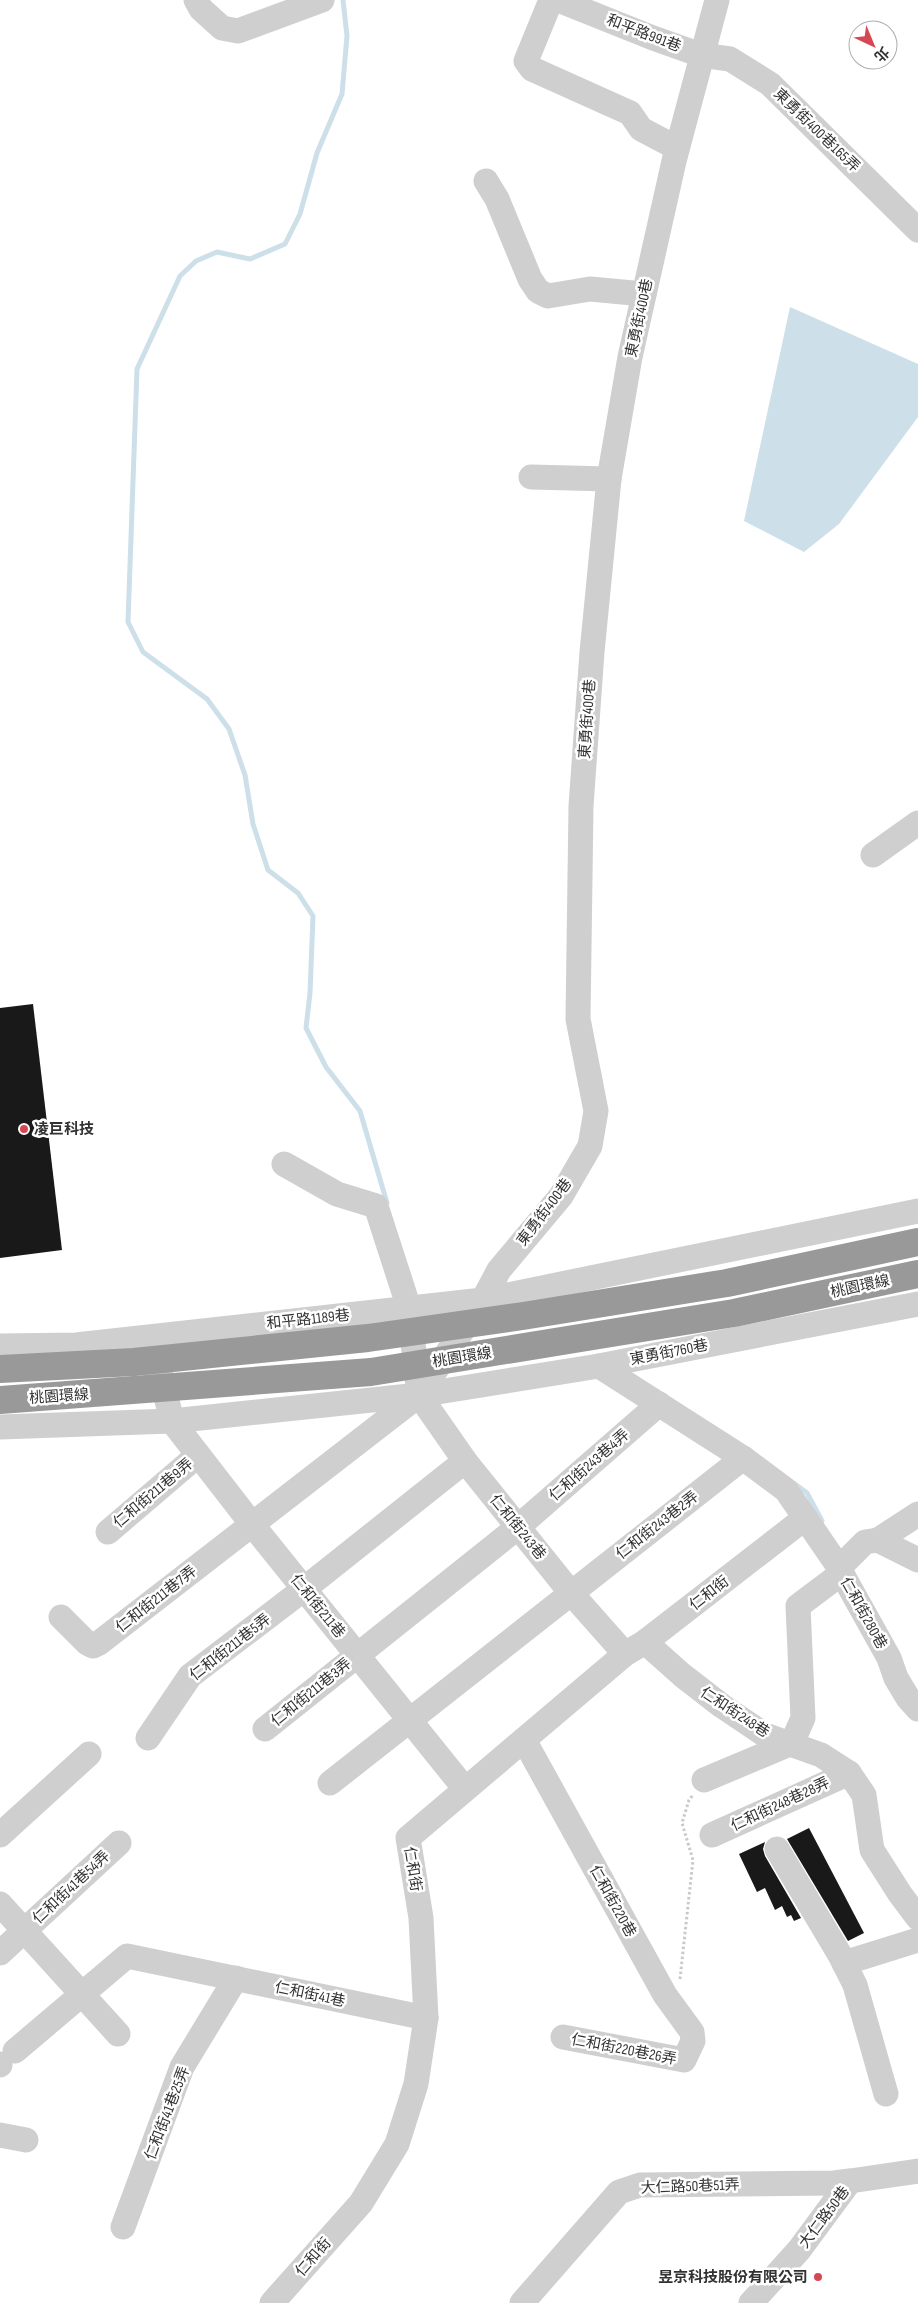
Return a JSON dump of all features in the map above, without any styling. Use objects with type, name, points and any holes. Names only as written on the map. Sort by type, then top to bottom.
[{"type":"highway","name":"桃園環線","points":[[0,1369],[134,1362],[368,1338],[523,1316],[727,1283],[918,1242]]},
{"type":"highway","name":"桃園環線","points":[[0,1400],[371,1372],[734,1313],[918,1274]]},
{"type":"street","points":[[196,0],[201,9],[222,28],[238,31],[322,0]]},
{"type":"street","points":[[551,0],[526,61],[532,69],[630,113],[642,129],[677,148]]},
{"type":"street","name":"和平路991巷","points":[[558,0],[652,38],[701,55]]},
{"type":"street","name":"東勇街400巷","points":[[418,1395],[483,1300],[499,1270],[561,1196],[590,1146],[596,1111],[578,1019],[582,806],[592,652],[609,479],[630,357],[644,294],[677,148],[717,0]]},
{"type":"street","name":"東勇街400巷165弄","points":[[701,55],[730,59],[770,84],[918,230]]},
{"type":"street","points":[[486,182],[497,198],[530,279],[538,291],[548,296],[590,289],[644,294]]},
{"type":"street","points":[[530,476],[609,479]]},
{"type":"street","points":[[873,854],[918,823]]},
{"type":"street","points":[[284,1164],[337,1194],[376,1206],[409,1308],[418,1395]]},
{"type":"street","name":"和平路1189巷","points":[[0,1346],[76,1345],[483,1300],[918,1211]]},
{"type":"street","name":"東勇街760巷","points":[[418,1395],[599,1366],[918,1304]]},
{"type":"street","points":[[152,1336],[172,1421]]},
{"type":"street","name":"仁和街280巷","points":[[599,1366],[743,1458],[786,1490],[840,1570],[889,1658],[896,1678],[908,1698],[918,1709]]},
{"type":"street","points":[[0,1427],[172,1421],[418,1395]]},
{"type":"street","points":[[251,1523],[418,1395]]},
{"type":"street","name":"仁和街243巷","points":[[418,1395],[466,1461],[571,1593],[635,1648]]},
{"type":"street","name":"仁和街243巷4弄","points":[[435,1594],[518,1527],[659,1404]]},
{"type":"street","name":"仁和街211巷","points":[[172,1421],[251,1523],[465,1789]]},
{"type":"street","name":"仁和街211巷9弄","points":[[108,1532],[198,1455]]},
{"type":"street","name":"仁和街243巷2弄","points":[[330,1783],[743,1458]]},
{"type":"street","name":"仁和街211巷5弄","points":[[148,1738],[190,1676],[466,1461]]},
{"type":"street","points":[[704,1780],[792,1743],[803,1718],[798,1606],[840,1570],[865,1542],[878,1540],[918,1514]]},
{"type":"street","name":"仁和街","points":[[272,2303],[361,2203],[397,2144],[416,2084],[426,2018],[421,1918],[408,1838],[635,1648],[806,1518]]},
{"type":"street","name":"仁和街211巷7弄","points":[[60,1617],[87,1643],[93,1646],[251,1523]]},
{"type":"street","points":[[878,1540],[918,1560]]},
{"type":"street","name":"仁和街211巷3弄","points":[[265,1729],[435,1594]]},
{"type":"street","name":"仁和街248巷","points":[[635,1648],[682,1675],[722,1706],[765,1734],[821,1755],[848,1773],[864,1796],[872,1850],[918,1918]]},
{"type":"street","name":"仁和街220巷","points":[[524,1740],[665,1995],[692,2032],[692,2041],[684,2060]]},
{"type":"street","points":[[0,1835],[89,1754]]},
{"type":"street","name":"仁和街248巷28弄","points":[[712,1835],[848,1773]]},
{"type":"street","name":"仁和街41巷54弄","points":[[0,1953],[119,1843]]},
{"type":"street","points":[[777,1849],[855,1985],[886,2094]]},
{"type":"street","points":[[0,1904],[118,2034]]},
{"type":"street","points":[[844,1963],[918,1940]]},
{"type":"street","name":"仁和街41巷","points":[[82,1995],[127,1956],[426,2018]]},
{"type":"street","name":"仁和街41巷25弄","points":[[123,2228],[182,2067],[236,1978]]},
{"type":"street","points":[[5,2060],[82,1995]]},
{"type":"street","name":"仁和街220巷26弄","points":[[563,2037],[684,2060]]},
{"type":"street","points":[[0,2134],[26,2140]]},
{"type":"street","name":"大仁路50巷","points":[[751,2303],[799,2250],[850,2181],[918,2171]]},
{"type":"street","name":"大仁路50巷51弄","points":[[522,2303],[619,2192],[640,2185],[834,2183],[850,2181]]},
{"type":"path","points":[[676,2008],[693,1860],[682,1823],[689,1800],[704,1780]]},
{"type":"water","points":[[790,307],[918,364],[918,417],[839,524],[804,552],[744,521]]},
{"type":"building","name":"凌巨科技","points":[[33,1004],[62,1250],[0,1258],[0,1008]]},
{"type":"building","points":[[809,1828],[864,1933],[848,1941],[787,1839]]},
{"type":"building","points":[[765,1842],[763,1849],[765,1856],[801,1918],[794,1921],[791,1915],[787,1917],[782,1906],[775,1910],[765,1888],[757,1892],[739,1854]]},
{"type":"waterway","points":[[343,0],[347,36],[342,94],[317,153],[300,214],[285,244],[250,259],[217,252],[196,261],[180,276],[137,369],[128,622],[143,652],[207,699],[229,729],[245,775],[253,824],[268,870],[298,893],[313,916],[310,993],[306,1028],[326,1067],[360,1111],[387,1203]]},
{"type":"waterway","points":[[795,1484],[807,1493],[822,1521]]},
{"type":"place","name":"凌巨科技","points":[[24,1129]]},
{"type":"place","name":"昱京科技股份有限公司","points":[[818,2277]]}]
